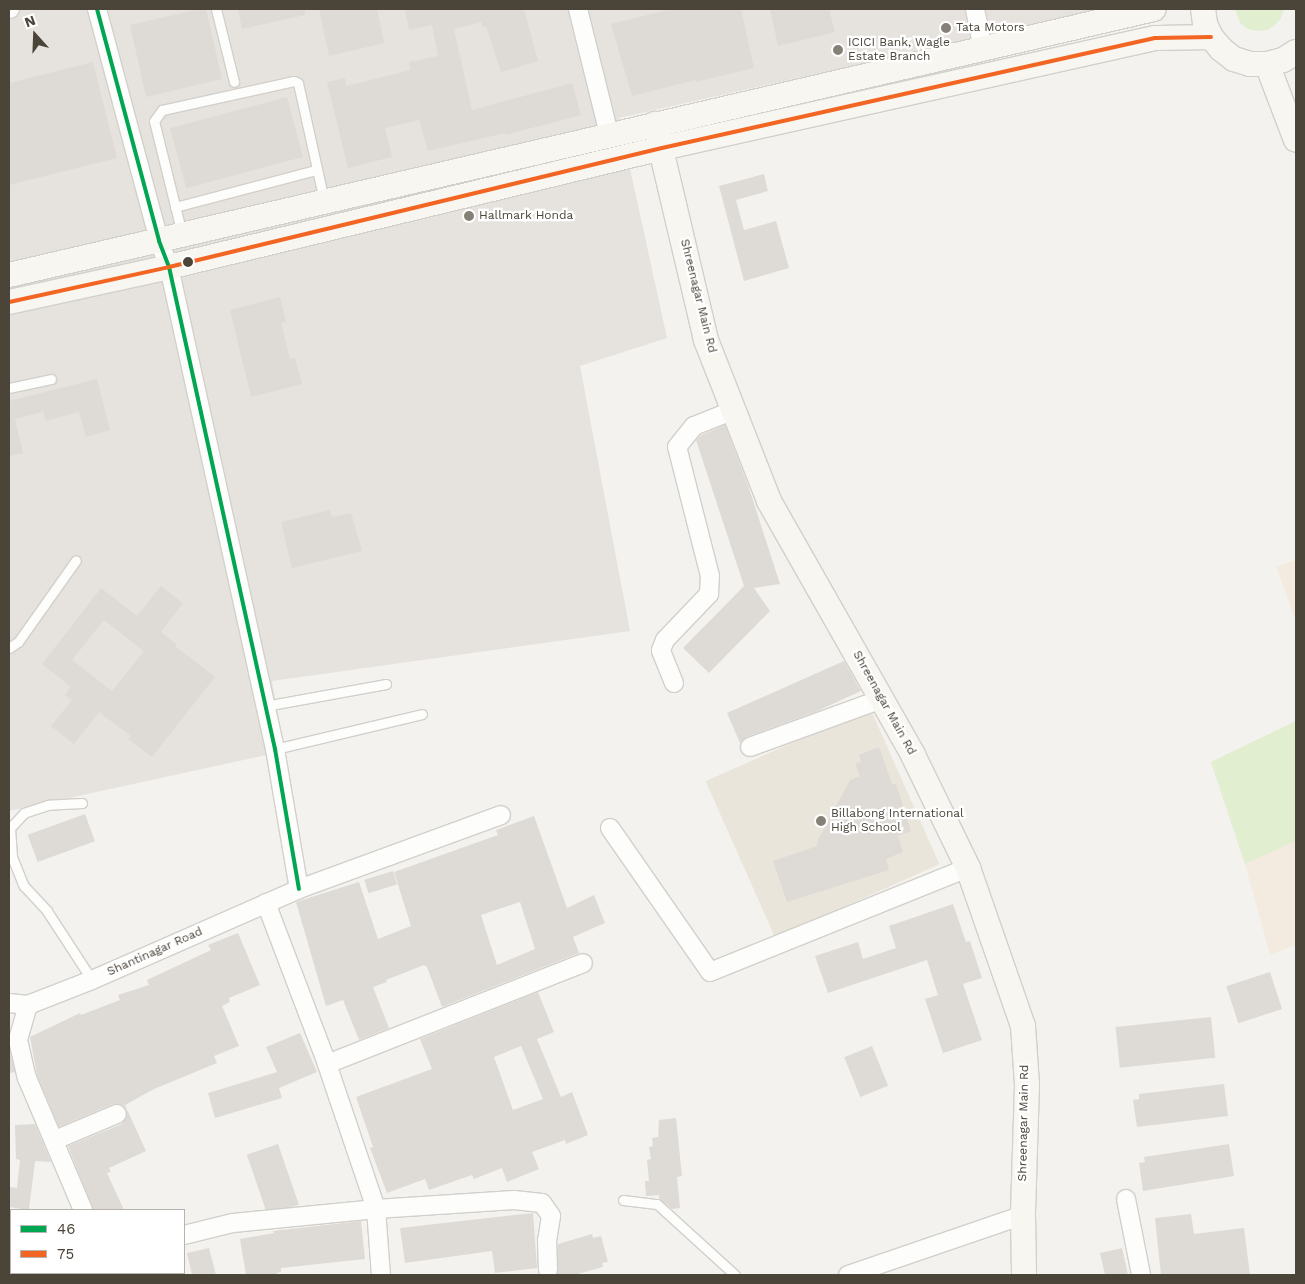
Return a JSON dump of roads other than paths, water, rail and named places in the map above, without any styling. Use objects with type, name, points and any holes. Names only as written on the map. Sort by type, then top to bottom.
[{"type":"street","points":[[97,9],[158,241],[169,267],[264,706],[275,749],[299,890]]},
{"type":"street","points":[[578,9],[609,134]]},
{"type":"street","points":[[975,9],[983,50]]},
{"type":"street","points":[[9,275],[609,134],[983,50],[1154,9]]},
{"type":"street","points":[[1203,9],[1205,24],[1211,37],[1221,49],[1234,59],[1250,64],[1267,64],[1282,60],[1296,52]]},
{"type":"street","points":[[9,302],[169,267],[662,148],[1155,38],[1211,37]]},
{"type":"street","points":[[1267,64],[1296,140]]},
{"type":"street","name":"Shreenagar Main Rd","points":[[655,124],[706,340],[769,501],[913,755],[968,868],[1023,1026],[1027,1085],[1023,1216],[1024,1275]]},
{"type":"street","points":[[674,682],[662,650],[665,640],[709,594],[710,576],[677,447],[694,426],[734,410]]},
{"type":"street","points":[[750,747],[882,699]]},
{"type":"street","name":"Shantinagar Road","points":[[9,1003],[28,1005],[92,980],[266,903],[501,815]]},
{"type":"street","points":[[610,828],[710,972],[968,868]]},
{"type":"street","points":[[266,903],[327,1064],[376,1209],[381,1275]]},
{"type":"street","points":[[327,1064],[583,963]]},
{"type":"street","points":[[28,1005],[18,1040],[27,1078],[55,1140],[83,1209]]},
{"type":"street","points":[[55,1140],[117,1114]]},
{"type":"street","points":[[1126,1199],[1141,1275]]},
{"type":"street","points":[[185,1235],[233,1223],[376,1209],[514,1200],[542,1203],[551,1216],[547,1241],[548,1270]]},
{"type":"street","points":[[848,1275],[1023,1216]]},
{"type":"lane","points":[[216,9],[234,82]]},
{"type":"lane","points":[[182,235],[154,122],[162,110],[294,81],[298,83],[324,202]]},
{"type":"lane","points":[[175,207],[316,170]]},
{"type":"lane","points":[[9,388],[51,379]]},
{"type":"lane","points":[[9,648],[18,642],[76,560]]},
{"type":"lane","points":[[264,706],[386,684]]},
{"type":"lane","points":[[275,749],[422,714]]},
{"type":"lane","points":[[82,803],[48,805],[24,812],[10,828],[12,857],[24,886],[47,912],[92,980]]},
{"type":"lane","points":[[623,1200],[657,1204],[735,1275]]},
{"type":"place","name":"Tata Motors","points":[[946,28]]},
{"type":"place","name":"ICICI Bank, Wagle Estate Branch","points":[[838,50]]},
{"type":"place","name":"Hallmark Honda","points":[[469,216]]},
{"type":"place","name":"Billabong International High School","points":[[821,821]]}]
